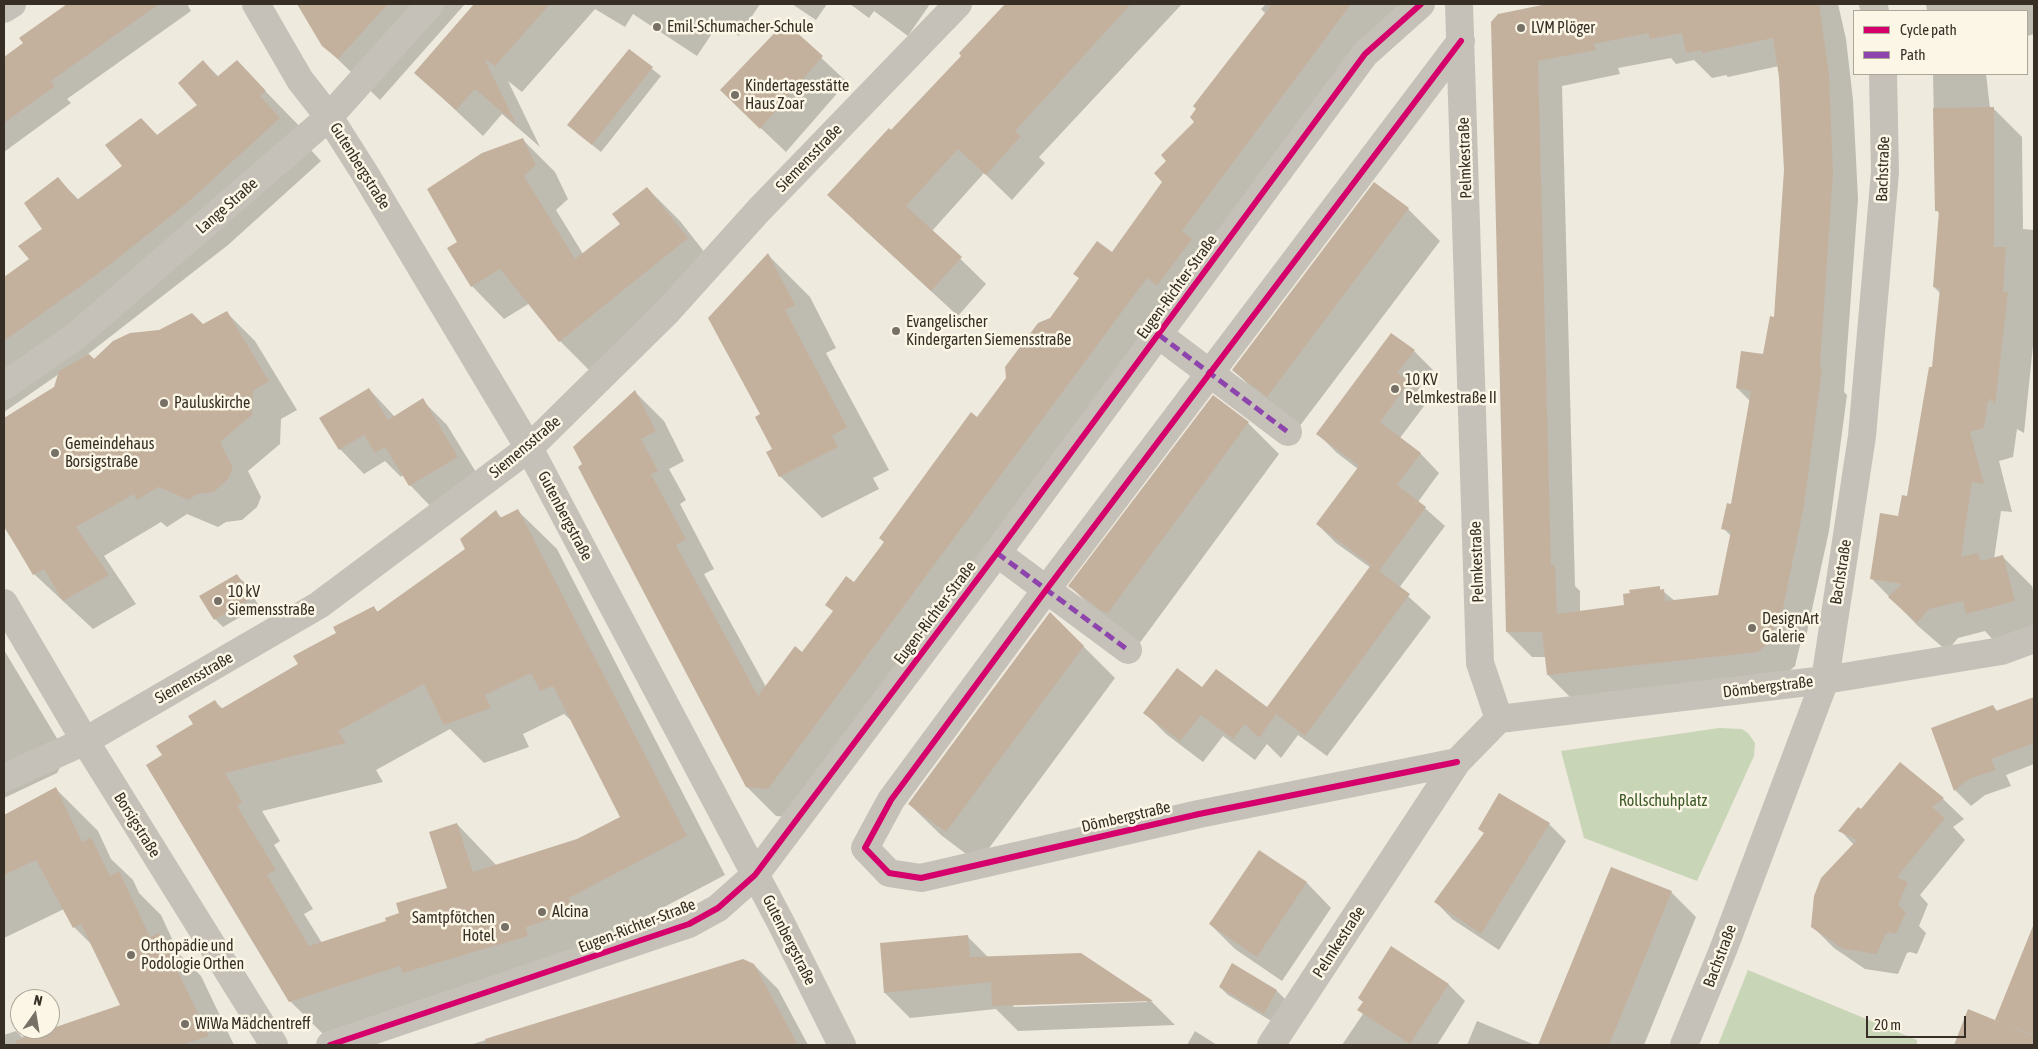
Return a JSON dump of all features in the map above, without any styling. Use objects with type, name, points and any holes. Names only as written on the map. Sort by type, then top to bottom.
[{"type":"street","points":[[4,9],[12,4]]},
{"type":"street","name":"Gutenbergstraße","points":[[256,4],[300,80],[329,117],[529,448],[755,875],[842,1045]]},
{"type":"street","name":"Lange Straße","points":[[4,386],[77,335],[329,117],[430,4]]},
{"type":"street","name":"Siemensstraße","points":[[4,778],[85,742],[319,605],[529,448],[668,312],[759,210],[958,4]]},
{"type":"street","name":"Eugen-Richter-Straße","points":[[330,1045],[689,924],[718,908],[755,875],[997,554],[1365,54],[1421,4]]},
{"type":"street","name":"Pelmkestraße","points":[[1271,1045],[1457,762],[1499,719],[1480,663],[1459,4]]},
{"type":"street","points":[[1046,590],[1461,42]]},
{"type":"street","name":"Bachstraße","points":[[1684,1045],[1723,950],[1825,680],[1862,436],[1885,172],[1883,75]]},
{"type":"street","name":"Eugen-Richter-Straße","points":[[1159,335],[1288,432]]},
{"type":"street","name":"Eugen-Richter-Straße","points":[[997,554],[1128,650]]},
{"type":"street","name":"Dömbergstraße","points":[[1046,590],[891,800],[865,848],[889,873],[921,878],[1199,814],[1457,762]]},
{"type":"street","name":"Borsigstraße","points":[[4,603],[85,742],[274,1045]]},
{"type":"street","name":"Dömbergstraße","points":[[1499,719],[1825,680],[2001,651],[2034,639]]},
{"type":"green space","name":"Rollschuhplatz","points":[[1719,728],[1742,729],[1748,733],[1755,743],[1754,756],[1697,881],[1584,838],[1561,751]]},
{"type":"green space","points":[[1748,970],[1917,1040],[1917,1045],[1718,1045]]},
{"type":"building","points":[[67,4],[159,4],[51,81],[55,86],[4,123],[4,57],[23,43],[19,38]]},
{"type":"building","points":[[297,4],[388,4],[338,59],[322,46]]},
{"type":"building","points":[[474,4],[550,4],[495,66],[484,58],[516,124],[475,89],[456,110],[414,73]]},
{"type":"building","points":[[1005,4],[1131,4],[1015,131],[1021,136],[986,175],[958,149],[906,206],[962,257],[931,291],[827,195],[889,128],[891,130],[961,56],[959,53]]},
{"type":"building","points":[[1272,4],[1351,4],[1182,231],[1192,239],[1157,286],[1147,278],[768,789],[746,787],[578,467],[582,464],[573,447],[635,390],[656,431],[641,439],[658,471],[651,474],[686,539],[676,545],[758,696],[795,646],[802,652],[833,611],[825,605],[846,576],[854,582],[884,542],[879,538],[971,412],[977,417],[1006,378],[1005,367],[1038,323],[1050,318],[1079,278],[1073,274],[1097,241],[1112,252],[1162,182],[1154,173],[1166,161],[1161,155],[1194,122],[1190,117],[1196,109],[1193,106]]},
{"type":"building","points":[[1547,4],[1819,4],[1829,74],[1833,173],[1820,366],[1822,369],[1804,506],[1782,613],[1778,612],[1771,641],[1758,652],[1547,675],[1542,632],[1506,632],[1491,22],[1498,14]],"holes":[[[1648,33],[1650,39],[1682,33],[1686,53],[1702,50],[1702,53],[1773,38],[1779,77],[1784,170],[1774,317],[1770,316],[1763,354],[1741,351],[1736,388],[1751,391],[1731,504],[1727,503],[1721,529],[1731,531],[1718,595],[1665,601],[1664,589],[1660,590],[1660,586],[1629,590],[1630,593],[1623,594],[1624,605],[1557,614],[1555,565],[1551,565],[1538,61],[1596,50],[1594,44]]]},
{"type":"building","points":[[785,22],[823,56],[760,129],[720,90]]},
{"type":"building","points":[[629,49],[653,67],[592,145],[567,125]]},
{"type":"building","points":[[203,60],[217,77],[237,60],[266,91],[260,96],[280,118],[186,204],[103,270],[4,341],[4,277],[29,259],[18,246],[42,229],[24,203],[58,177],[77,200],[122,166],[105,145],[141,118],[157,135],[197,105],[178,83]]},
{"type":"building","points":[[1994,107],[1994,247],[2006,247],[2003,292],[2008,292],[1995,406],[1991,397],[1991,401],[1988,401],[1984,428],[1970,432],[1984,484],[1972,482],[1961,557],[1978,553],[1981,561],[2003,555],[2015,601],[1966,614],[1963,601],[1929,609],[1917,623],[1888,597],[1902,584],[1870,579],[1880,513],[1898,516],[1902,495],[1907,496],[1929,367],[1932,367],[1940,288],[1933,287],[1939,211],[1935,211],[1933,108]]},
{"type":"building","points":[[523,138],[536,165],[524,176],[575,259],[620,224],[612,214],[647,187],[688,238],[559,342],[500,269],[471,287],[447,248],[457,242],[427,189],[482,153]]},
{"type":"building","points":[[1374,182],[1409,208],[1267,397],[1232,370]]},
{"type":"building","points":[[768,253],[795,305],[785,310],[847,427],[832,436],[838,447],[779,477],[766,452],[772,449],[755,417],[760,414],[708,318]]},
{"type":"building","points":[[227,311],[269,381],[253,391],[252,415],[220,442],[233,468],[228,479],[214,492],[197,494],[189,500],[158,487],[137,500],[134,494],[76,527],[109,575],[63,601],[44,569],[33,575],[4,526],[4,418],[54,387],[59,371],[89,354],[94,359],[113,341],[130,333],[159,330],[192,313],[203,324]]},
{"type":"building","points":[[1391,333],[1415,350],[1397,373],[1409,382],[1380,422],[1421,453],[1397,485],[1426,507],[1379,571],[1316,524],[1359,466],[1316,434]]},
{"type":"building","points":[[369,388],[388,420],[423,398],[458,457],[409,486],[385,447],[375,453],[364,435],[339,450],[319,418]]},
{"type":"building","points":[[1213,395],[1249,422],[1108,613],[1102,611],[1068,586]]},
{"type":"building","points":[[518,509],[687,836],[569,898],[573,912],[526,927],[528,936],[403,973],[400,966],[289,1002],[146,765],[162,755],[156,746],[193,724],[188,716],[215,700],[221,709],[298,664],[293,656],[336,633],[333,627],[374,606],[377,612],[465,549],[460,539],[496,510],[500,518]],"holes":[[[531,673],[540,691],[553,686],[620,817],[577,839],[473,872],[457,823],[429,832],[447,888],[396,903],[399,913],[385,918],[386,921],[309,946],[267,875],[276,870],[237,806],[242,802],[225,773],[346,743],[338,731],[424,684],[444,725],[491,708],[485,695]]]},
{"type":"building","points":[[1371,565],[1410,594],[1305,736],[1276,714],[1259,738],[1245,724],[1233,739],[1201,715],[1180,741],[1143,713],[1177,668],[1202,687],[1216,669],[1267,707]]},
{"type":"building","name":"10 kV Siemensstraße","points":[[237,574],[252,598],[214,620],[199,596]]},
{"type":"building","points":[[1050,612],[1084,646],[946,832],[908,804]]},
{"type":"building","points":[[2034,697],[2034,743],[1991,759],[1996,770],[1969,779],[1954,791],[1931,728],[1993,705],[1996,711]]},
{"type":"building","points":[[1900,762],[1944,798],[1932,807],[1945,818],[1897,877],[1908,882],[1898,905],[1906,912],[1896,934],[1886,933],[1877,954],[1843,949],[1811,927],[1814,896],[1821,878],[1857,840],[1838,831],[1858,807],[1861,809]]},
{"type":"building","points":[[56,787],[82,842],[91,837],[110,876],[119,871],[150,937],[159,933],[209,1036],[181,1045],[16,1045],[15,1041],[21,1039],[60,1039],[60,1026],[120,1005],[81,924],[73,928],[36,860],[4,875],[4,815]]},
{"type":"building","points":[[1499,793],[1550,823],[1481,934],[1434,902],[1484,833],[1478,829]]},
{"type":"building","points":[[1259,850],[1307,882],[1257,957],[1209,924]]},
{"type":"building","points":[[1611,867],[1672,891],[1609,1045],[1538,1045]]},
{"type":"building","points":[[2034,926],[2034,1035],[1995,1020]]},
{"type":"building","points":[[968,935],[970,957],[1081,953],[1153,1001],[992,1006],[991,982],[884,993],[880,943]]},
{"type":"building","points":[[1391,946],[1449,984],[1410,1044],[1357,1010],[1363,1002],[1358,998]]},
{"type":"building","points":[[743,959],[754,964],[798,1045],[486,1045],[485,1039]]},
{"type":"building","points":[[1232,963],[1277,990],[1264,1014],[1219,987]]},
{"type":"building","points":[[1968,1009],[2034,1036],[2034,1045],[1954,1045]]},
{"type":"marked path","points":[[1159,335],[1288,432]]},
{"type":"marked path","points":[[997,553],[1128,650]]},
{"type":"cycle path","points":[[330,1045],[689,924],[718,908],[755,875],[997,553],[1365,54],[1421,4]]},
{"type":"cycle path","points":[[1457,762],[1199,814],[921,878],[889,873],[865,848],[891,800],[1046,590],[1461,41]]},
{"type":"place","name":"Emil-Schumacher-Schule","points":[[657,27]]},
{"type":"place","name":"LVM Plöger","points":[[1521,28]]},
{"type":"place","name":"Kindertagesstätte Haus Zoar","points":[[735,95]]},
{"type":"place","name":"Evangelischer Kindergarten Siemensstraße","points":[[896,331]]},
{"type":"place","name":"10 KV Pelmkestraße II","points":[[1395,389]]},
{"type":"place","name":"Pauluskirche","points":[[164,403]]},
{"type":"place","name":"Gemeindehaus Borsigstraße","points":[[55,453]]},
{"type":"place","name":"10 kV Siemensstraße","points":[[218,601]]},
{"type":"place","name":"DesignArt Galerie","points":[[1752,628]]},
{"type":"place","name":"Alcina","points":[[542,912]]},
{"type":"place","name":"Samtpfötchen Hotel","points":[[505,927]]},
{"type":"place","name":"Orthopädie und Podologie Orthen","points":[[131,955]]},
{"type":"place","name":"WiWa Mädchentreff","points":[[185,1024]]}]
